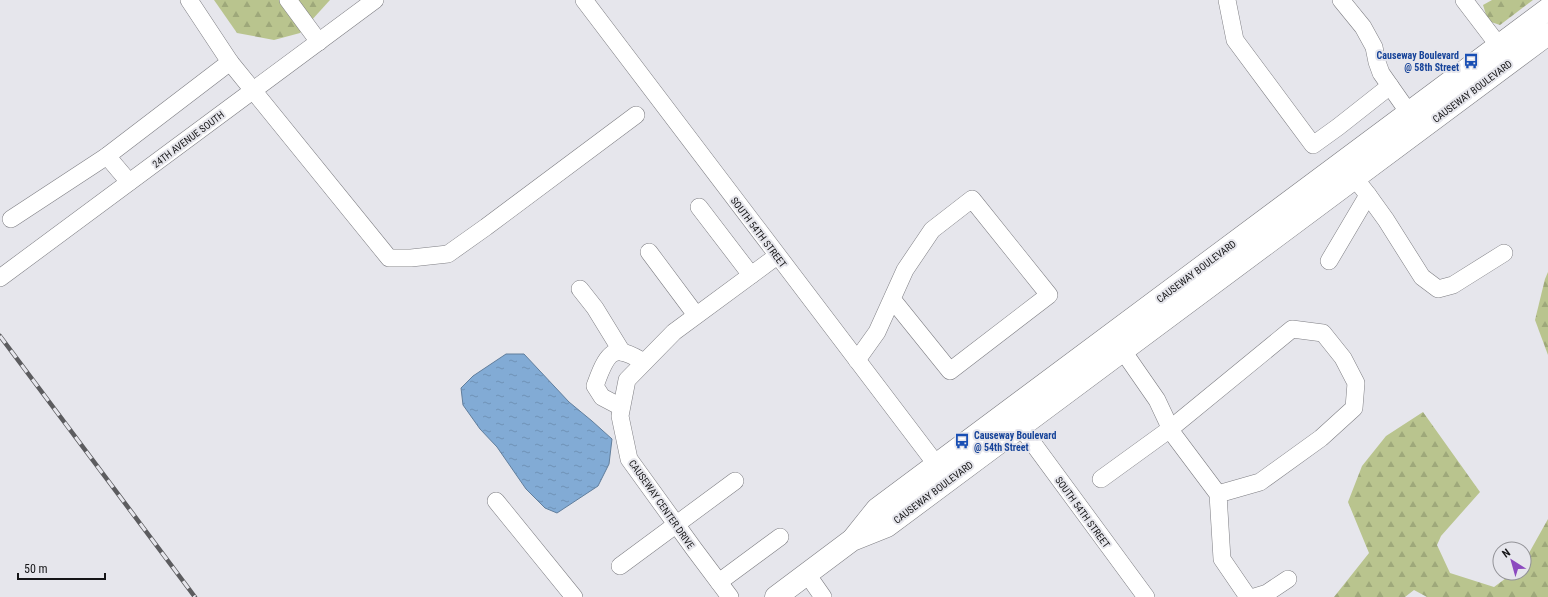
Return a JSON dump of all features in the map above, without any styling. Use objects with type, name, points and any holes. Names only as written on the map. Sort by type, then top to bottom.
[{"type":"main road","name":"CAUSEWAY BOULEVARD","points":[[776,597],[852,540],[877,509],[936,464],[1548,9]]},
{"type":"main road","name":"CAUSEWAY BOULEVARD","points":[[852,540],[887,526],[1548,34]]},
{"type":"main road","points":[[1280,234],[1291,213],[1494,62],[1498,57],[1499,46]]},
{"type":"main road","points":[[1020,427],[1018,422],[1019,417],[1139,324],[1141,321],[1142,311]]},
{"type":"main road","points":[[876,530],[894,508],[934,478],[938,473],[936,464]]},
{"type":"street","points":[[189,0],[230,62],[389,258],[410,258],[448,254],[636,115]]},
{"type":"street","points":[[288,0],[319,42]]},
{"type":"street","name":"24TH AVENUE SOUTH","points":[[0,278],[375,0]]},
{"type":"street","name":"SOUTH 54TH STREET","points":[[584,0],[936,464]]},
{"type":"street","points":[[1227,0],[1236,40],[1313,145],[1390,86]]},
{"type":"street","points":[[1341,0],[1363,27],[1374,47],[1381,73],[1409,113]]},
{"type":"street","points":[[1464,0],[1499,46]]},
{"type":"street","points":[[11,219],[107,156],[230,62]]},
{"type":"street","points":[[107,156],[129,182]]},
{"type":"street","points":[[1356,178],[1386,220],[1422,276],[1438,288],[1453,285],[1504,253]]},
{"type":"street","points":[[1329,261],[1368,195]]},
{"type":"street","points":[[857,360],[877,332],[905,270],[932,230],[972,199],[1049,295],[950,371],[892,299]]},
{"type":"street","points":[[699,207],[751,275]]},
{"type":"street","points":[[648,252],[696,315]]},
{"type":"street","name":"CAUSEWAY CENTER DRIVE","points":[[730,597],[629,459],[620,416],[621,407],[626,380],[674,332],[777,256]]},
{"type":"street","points":[[580,289],[595,308],[622,352]]},
{"type":"street","points":[[1101,479],[1170,429],[1292,329],[1323,333],[1343,358],[1356,383],[1354,408],[1321,438],[1260,482],[1218,494]]},
{"type":"street","points":[[1123,351],[1156,400],[1170,429],[1218,494],[1222,559],[1248,597]]},
{"type":"street","points":[[621,407],[602,397],[595,386],[601,369],[610,355],[615,352],[622,352],[644,362]]},
{"type":"street","name":"SOUTH 54TH STREET","points":[[1020,427],[1146,597]]},
{"type":"street","points":[[620,566],[735,481]]},
{"type":"street","points":[[496,501],[574,597]]},
{"type":"street","points":[[719,582],[780,537]]},
{"type":"street","points":[[807,574],[823,597]]},
{"type":"street","points":[[1254,597],[1267,593],[1288,579]]},
{"type":"green space","points":[[214,0],[330,0],[300,33],[274,40],[237,33]]},
{"type":"green space","points":[[1492,0],[1533,0],[1500,25],[1488,21],[1483,5]]},
{"type":"green space","points":[[1548,272],[1548,355],[1535,320]]},
{"type":"green space","points":[[1423,412],[1480,492],[1441,536],[1437,545],[1450,573],[1494,587],[1502,581],[1532,581],[1532,548],[1548,519],[1548,597],[1427,597],[1414,590],[1405,597],[1334,597],[1369,553],[1348,502],[1362,466],[1386,436]]},
{"type":"water","points":[[506,354],[524,354],[569,402],[612,439],[609,464],[598,486],[557,513],[545,508],[526,489],[497,447],[480,429],[463,405],[461,388],[473,376]]},
{"type":"railway","points":[[0,336],[195,597]]},
{"type":"place","name":"Causeway Boulevard @ 58th Street","points":[[1471,61]]},
{"type":"place","name":"Causeway Boulevard @ 54th Street","points":[[962,441]]}]
